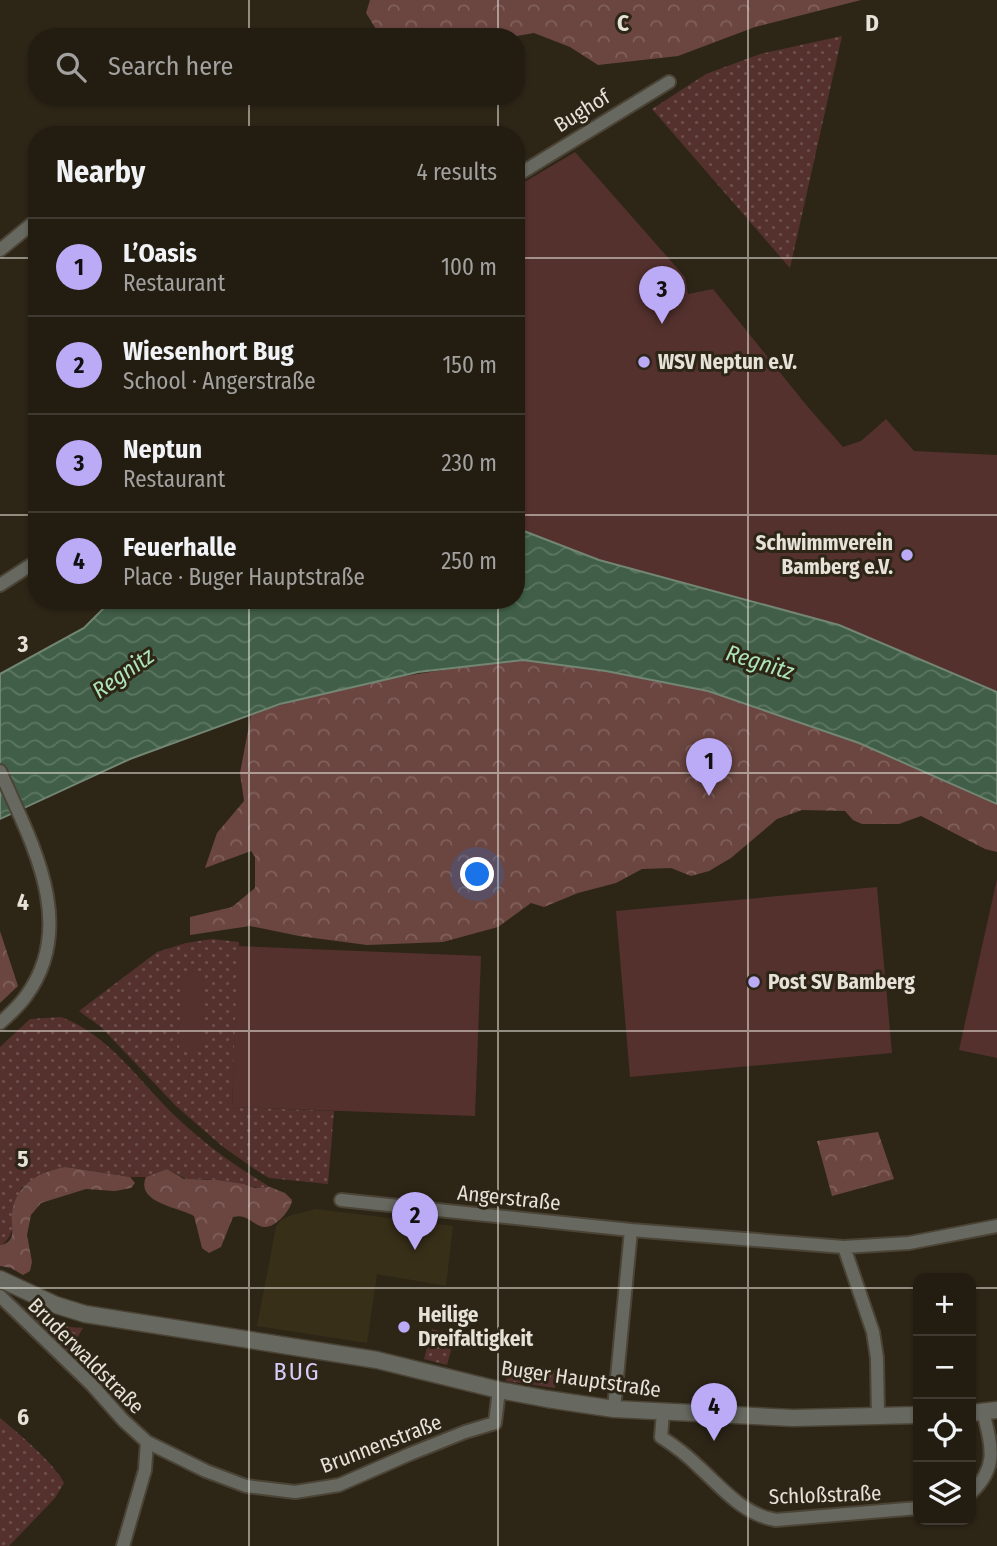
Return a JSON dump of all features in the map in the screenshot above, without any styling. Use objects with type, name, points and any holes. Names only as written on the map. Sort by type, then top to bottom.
[{"type":"street","name":"Bughof","points":[[525,170],[669,82]]},
{"type":"street","points":[[0,250],[28,227]]},
{"type":"street","points":[[0,585],[28,567]]},
{"type":"street","points":[[0,771],[42,868],[48,913],[46,947],[39,971],[27,995],[0,1023]]},
{"type":"street","name":"Angerstraße","points":[[341,1200],[631,1230],[844,1247],[909,1243],[997,1226]]},
{"type":"street","points":[[614,1409],[631,1230]]},
{"type":"street","points":[[844,1247],[873,1332],[877,1358],[878,1416]]},
{"type":"street","name":"Buger Hauptstraße","points":[[0,1279],[56,1305],[85,1314],[377,1360],[499,1390],[614,1409],[793,1418],[913,1415]]},
{"type":"street","name":"Bruderwaldstraße","points":[[0,1296],[147,1442],[206,1471],[246,1486]]},
{"type":"street","name":"Brunnenstraße","points":[[246,1486],[295,1492],[339,1485],[410,1454],[495,1423],[499,1390]]},
{"type":"street","name":"Schloßstraße","points":[[663,1412],[661,1437],[679,1449],[727,1494],[761,1517],[776,1520],[913,1508]]},
{"type":"street","points":[[976,1489],[992,1474],[995,1457],[984,1412]]},
{"type":"street","name":"Bruderwaldstraße","points":[[123,1546],[145,1470],[147,1442]]},
{"type":"shaded area","points":[[842,36],[790,268],[652,109],[706,74],[760,54]]},
{"type":"shaded area","name":"WSV Neptun e.V.","points":[[575,152],[685,277],[688,294],[713,289],[843,447],[861,441],[886,419],[914,451],[997,455],[997,692],[839,625],[599,560],[525,531],[525,182]]},
{"type":"shaded area","name":"Post SV Bamberg","points":[[997,879],[997,1058],[959,1050]]},
{"type":"shaded area","name":"Post SV Bamberg","points":[[877,887],[892,1053],[630,1077],[616,911]]},
{"type":"shaded area","points":[[212,939],[239,942],[232,1107],[334,1111],[328,1184],[269,1178],[253,1168],[222,1146],[176,1106],[101,1027],[79,1011],[157,952]]},
{"type":"shaded area","points":[[238,946],[481,956],[475,1116],[232,1107]]},
{"type":"shaded area","points":[[181,971],[203,972],[201,1052],[179,1052]]},
{"type":"shaded area","points":[[61,1017],[93,1034],[194,1133],[231,1162],[270,1187],[258,1188],[207,1179],[188,1180],[167,1169],[146,1177],[67,1167],[47,1171],[21,1188],[12,1229],[9,1237],[0,1245],[0,1047],[30,1019]]},
{"type":"shaded area","points":[[316,1209],[453,1226],[446,1286],[377,1274],[367,1343],[257,1326],[276,1227],[281,1220],[292,1215]]},
{"type":"shaded area","points":[[13,1303],[69,1327],[83,1328],[66,1357]]},
{"type":"shaded area","points":[[432,1329],[455,1335],[447,1365],[424,1359]]},
{"type":"shaded area","points":[[511,1362],[558,1370],[555,1388],[506,1381]]},
{"type":"shaded area","points":[[0,1418],[44,1458],[64,1483],[55,1498],[9,1546],[0,1546]]},
{"type":"green space","points":[[370,0],[861,0],[755,27],[678,56],[598,65],[570,47],[534,33],[525,35],[525,28],[375,28],[366,13]]},
{"type":"green space","points":[[523,660],[606,671],[711,692],[859,743],[997,804],[997,852],[985,849],[921,816],[899,824],[862,824],[853,820],[845,811],[802,810],[777,819],[731,858],[709,871],[691,876],[671,868],[642,869],[616,883],[578,893],[544,907],[531,903],[498,927],[443,942],[367,945],[250,926],[190,935],[190,917],[232,907],[255,888],[255,857],[251,851],[205,868],[217,833],[244,801],[240,773],[251,715],[317,695],[385,680]]},
{"type":"green space","points":[[0,931],[18,986],[0,1003]]},
{"type":"green space","points":[[878,1132],[894,1179],[832,1196],[817,1141]]},
{"type":"green space","points":[[66,1167],[130,1177],[135,1183],[131,1188],[115,1191],[86,1189],[41,1203],[31,1215],[27,1235],[32,1262],[30,1271],[23,1275],[11,1268],[0,1266],[0,1245],[8,1242],[11,1237],[12,1213],[18,1194],[39,1176]]},
{"type":"green space","points":[[167,1169],[184,1179],[217,1180],[255,1188],[270,1187],[285,1193],[292,1200],[291,1205],[285,1215],[270,1226],[260,1226],[244,1217],[233,1217],[221,1247],[209,1253],[202,1248],[194,1216],[160,1203],[147,1193],[144,1186],[146,1177]]},
{"type":"water","name":"Regnitz","points":[[525,531],[599,560],[839,625],[997,692],[997,804],[859,743],[708,691],[606,671],[523,660],[418,672],[280,704],[130,759],[0,819],[0,674],[84,628],[103,609],[525,609]]},
{"type":"place","name":"Neptun","points":[[662,324]]},
{"type":"place","name":"WSV Neptun e.V.","points":[[644,362]]},
{"type":"place","name":"Schwimmverein Bamberg e.V.","points":[[907,555]]},
{"type":"place","name":"L’Oasis","points":[[709,796]]},
{"type":"place","name":"Post SV Bamberg","points":[[754,982]]},
{"type":"place","name":"Wiesenhort Bug","points":[[415,1250]]},
{"type":"place","name":"Heilige Dreifaltigkeit","points":[[404,1327]]},
{"type":"place","name":"Feuerhalle","points":[[714,1441]]},
{"type":"district","name":"BUG","points":[[297,1372]]}]
